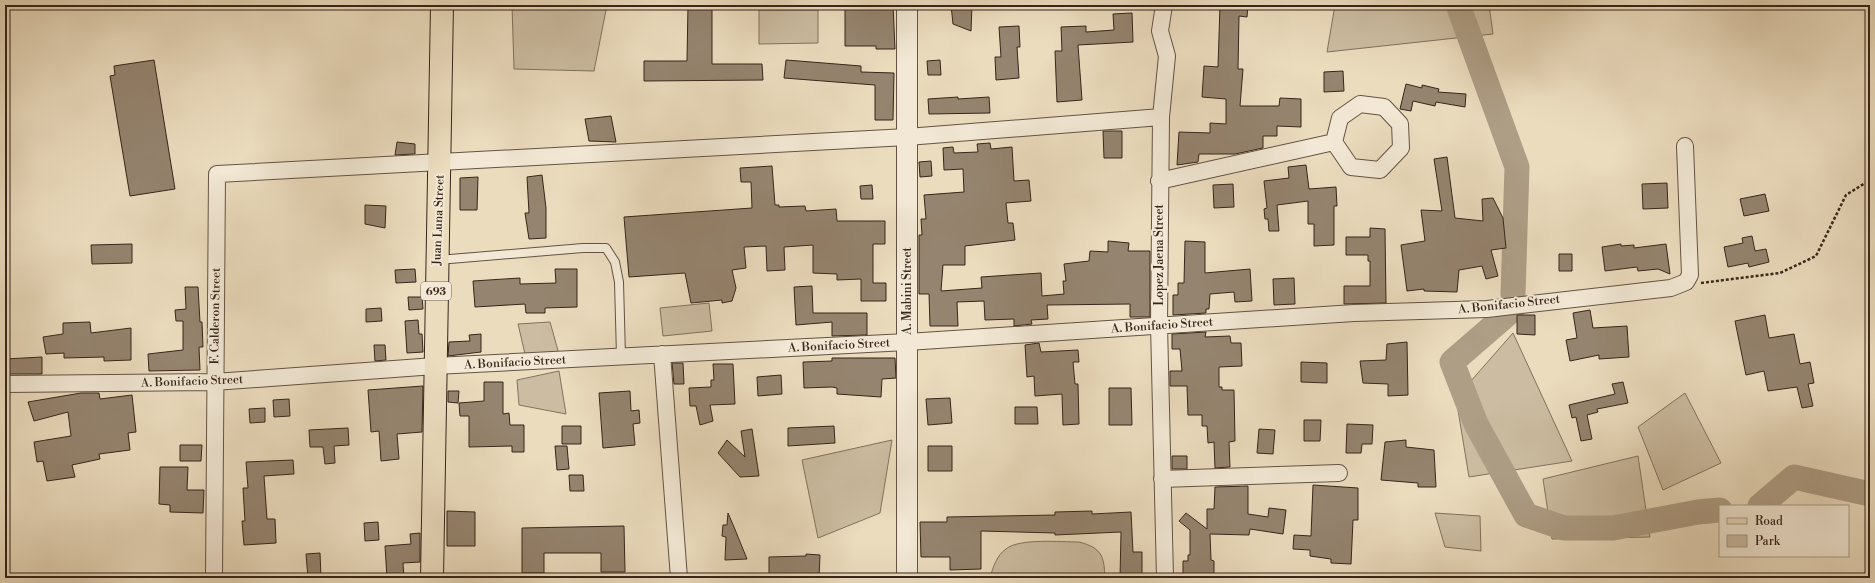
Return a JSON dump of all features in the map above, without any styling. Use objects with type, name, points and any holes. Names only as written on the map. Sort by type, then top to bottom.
[{"type":"main road","name":"Juan Luna Street","points":[[432,578],[442,5]]},
{"type":"street","name":"A. Mabini Street","points":[[907,5],[907,578]]},
{"type":"street","name":"Lopez Jaena Street","points":[[1164,5],[1160,31],[1167,56],[1161,117],[1158,325],[1165,578]]},
{"type":"street","points":[[1360,104],[1384,107],[1400,124],[1401,148],[1380,170],[1350,167],[1334,142],[1340,118],[1360,104]]},
{"type":"street","points":[[440,162],[907,137],[1161,117]]},
{"type":"street","points":[[1159,180],[1334,142]]},
{"type":"street","points":[[1685,146],[1690,275],[1686,282]]},
{"type":"street","name":"F. Calderon Street","points":[[214,578],[214,382],[217,174],[440,162]]},
{"type":"street","name":"A. Bonifacio Street","points":[[5,384],[214,382],[435,366],[907,342],[1354,313],[1488,309],[1588,296],[1671,288],[1686,282]]},
{"type":"street","points":[[662,354],[679,578]]},
{"type":"street","points":[[1162,479],[1339,473]]},
{"type":"lane","points":[[437,260],[583,248],[606,248],[614,262],[619,282],[621,356]]},
{"type":"path","points":[[1686,282],[1704,283],[1780,272],[1816,256],[1846,195],[1870,180]]},
{"type":"green space","points":[[512,5],[607,5],[594,71],[514,69]]},
{"type":"green space","points":[[1335,5],[1489,5],[1493,34],[1327,52]]},
{"type":"green space","points":[[759,10],[818,10],[818,43],[759,44]]},
{"type":"green space","points":[[709,303],[712,331],[663,336],[660,308]]},
{"type":"green space","points":[[550,322],[559,354],[525,354],[518,324]]},
{"type":"green space","points":[[1513,333],[1572,461],[1469,477],[1456,398]]},
{"type":"green space","points":[[559,371],[566,414],[519,405],[517,380]]},
{"type":"green space","points":[[1685,393],[1721,463],[1663,490],[1638,427]]},
{"type":"green space","points":[[892,440],[880,513],[818,538],[802,460]]},
{"type":"green space","points":[[1638,456],[1650,537],[1552,539],[1543,479]]},
{"type":"green space","points":[[1435,513],[1480,516],[1481,551],[1445,547]]},
{"type":"green space","points":[[1041,541],[1079,542],[1093,547],[1100,554],[1104,564],[1105,578],[990,578],[998,558],[1006,549],[1012,546],[1020,543]]},
{"type":"green space","points":[[590,574],[590,578],[538,578],[538,576]]},
{"type":"green space","points":[[1453,575],[1453,578],[1423,578],[1422,576]]},
{"type":"building","points":[[688,5],[712,5],[712,64],[762,64],[763,80],[644,81],[644,61],[687,61]]},
{"type":"building","points":[[876,5],[893,5],[895,49],[876,49],[876,46],[845,46],[845,9],[876,9]]},
{"type":"building","points":[[951,5],[972,5],[971,31],[953,24]]},
{"type":"building","points":[[1220,5],[1248,5],[1247,17],[1239,16],[1238,69],[1243,69],[1240,106],[1279,106],[1280,98],[1301,99],[1301,127],[1277,126],[1277,136],[1263,136],[1263,148],[1235,154],[1199,154],[1198,162],[1177,165],[1179,132],[1210,133],[1210,123],[1226,124],[1226,99],[1202,97],[1204,66],[1218,67]]},
{"type":"building","points":[[1132,13],[1133,42],[1078,45],[1082,100],[1057,102],[1055,51],[1062,51],[1061,27],[1086,26],[1086,32],[1114,30],[1113,14]]},
{"type":"building","points":[[1019,26],[1020,47],[1017,47],[1019,78],[996,80],[995,57],[1001,57],[999,27]]},
{"type":"building","points":[[154,60],[175,189],[130,196],[110,76],[115,75],[114,66]]},
{"type":"building","points":[[786,60],[861,66],[861,72],[894,73],[893,120],[875,120],[875,85],[784,78]]},
{"type":"building","points":[[940,60],[941,75],[928,75],[927,61]]},
{"type":"building","points":[[1343,71],[1344,91],[1324,92],[1324,72]]},
{"type":"building","points":[[1406,84],[1422,88],[1422,85],[1439,89],[1438,92],[1466,94],[1465,107],[1436,102],[1435,106],[1413,101],[1411,111],[1400,109]]},
{"type":"building","points":[[958,97],[958,99],[989,97],[990,113],[929,114],[928,99]]},
{"type":"building","points":[[611,116],[616,142],[589,141],[585,119]]},
{"type":"building","points":[[1103,131],[1122,131],[1122,158],[1104,158]]},
{"type":"building","points":[[397,142],[415,144],[415,154],[395,155]]},
{"type":"building","points":[[990,143],[991,149],[1012,147],[1014,181],[1029,180],[1031,201],[1006,203],[1008,223],[1013,223],[1015,240],[965,246],[965,265],[943,265],[941,291],[982,288],[981,277],[1041,273],[1042,296],[1064,294],[1063,281],[1066,281],[1064,264],[1089,261],[1090,251],[1108,252],[1108,241],[1129,243],[1128,251],[1150,251],[1150,317],[1130,317],[1130,304],[1047,305],[1048,319],[1031,320],[1032,324],[1014,326],[1014,319],[985,320],[984,301],[957,302],[958,326],[930,326],[929,294],[919,294],[919,235],[922,235],[921,219],[926,219],[924,195],[964,192],[963,169],[944,170],[943,148],[953,147],[954,153],[978,152],[977,144]]},
{"type":"building","points":[[1447,157],[1455,218],[1483,221],[1482,199],[1493,198],[1503,218],[1506,248],[1491,250],[1498,276],[1486,279],[1482,266],[1459,270],[1457,292],[1424,291],[1424,289],[1407,291],[1401,245],[1425,241],[1421,210],[1442,211],[1434,159]]},
{"type":"building","points":[[931,161],[932,176],[920,177],[919,162]]},
{"type":"building","points":[[1306,165],[1309,189],[1336,187],[1337,206],[1334,206],[1334,245],[1314,246],[1314,224],[1308,224],[1308,201],[1277,205],[1279,231],[1269,231],[1268,219],[1265,219],[1264,209],[1267,208],[1264,181],[1289,178],[1288,167]]},
{"type":"building","points":[[772,166],[775,205],[779,205],[779,207],[805,206],[806,211],[836,209],[837,221],[885,221],[885,244],[873,244],[873,283],[886,283],[886,301],[861,301],[861,279],[837,280],[837,274],[813,273],[813,245],[784,247],[785,270],[767,271],[766,246],[744,247],[746,268],[732,270],[736,288],[732,301],[722,303],[722,300],[691,303],[685,273],[629,277],[624,217],[752,208],[751,182],[741,182],[740,168]]},
{"type":"building","points":[[542,175],[546,208],[546,238],[529,239],[525,213],[529,213],[527,177]]},
{"type":"building","points":[[478,177],[477,210],[460,210],[460,178]]},
{"type":"building","points":[[1667,183],[1668,208],[1643,209],[1642,184]]},
{"type":"building","points":[[1233,184],[1234,207],[1214,208],[1213,185]]},
{"type":"building","points":[[872,185],[873,199],[861,199],[860,186]]},
{"type":"building","points":[[1765,194],[1769,211],[1744,216],[1740,199]]},
{"type":"building","points":[[365,205],[386,206],[385,228],[365,224]]},
{"type":"building","points":[[1370,228],[1385,229],[1386,303],[1344,304],[1344,286],[1370,286],[1370,261],[1368,261],[1368,255],[1346,255],[1346,237],[1370,237]]},
{"type":"building","points":[[1752,236],[1755,251],[1766,249],[1769,262],[1749,267],[1748,263],[1728,267],[1724,247],[1743,243],[1742,238]]},
{"type":"building","points":[[1185,241],[1205,242],[1205,273],[1250,269],[1252,301],[1235,302],[1234,292],[1210,294],[1209,309],[1206,309],[1206,313],[1173,315],[1173,295],[1178,295],[1178,283],[1184,283]]},
{"type":"building","points":[[132,244],[132,263],[92,264],[91,245]]},
{"type":"building","points":[[1621,244],[1621,246],[1634,245],[1634,248],[1666,244],[1670,274],[1658,269],[1638,271],[1637,267],[1605,271],[1602,247]]},
{"type":"building","points":[[1559,254],[1572,254],[1572,271],[1559,271]]},
{"type":"building","points":[[415,269],[416,282],[396,283],[395,270]]},
{"type":"building","points":[[555,269],[577,269],[577,307],[545,308],[545,313],[526,313],[525,304],[475,307],[473,281],[520,278],[520,284],[556,283]]},
{"type":"building","points":[[1294,278],[1295,304],[1274,305],[1273,279]]},
{"type":"building","points":[[812,286],[813,313],[867,313],[867,335],[832,336],[832,322],[796,325],[794,287]]},
{"type":"building","points":[[185,287],[198,287],[203,347],[199,347],[200,370],[149,371],[148,354],[183,350],[183,321],[176,321],[175,310],[186,309]]},
{"type":"building","points":[[408,297],[422,297],[423,309],[409,310]]},
{"type":"building","points":[[381,308],[382,321],[366,322],[366,309]]},
{"type":"building","points":[[1590,310],[1593,328],[1627,326],[1629,357],[1599,359],[1599,355],[1570,361],[1566,340],[1577,338],[1573,313]]},
{"type":"building","points":[[1517,315],[1535,315],[1535,335],[1517,334]]},
{"type":"building","points":[[1765,315],[1769,338],[1794,334],[1800,364],[1810,362],[1814,383],[1808,384],[1813,406],[1802,408],[1797,387],[1768,391],[1764,371],[1746,375],[1735,321]]},
{"type":"building","points":[[418,320],[419,334],[422,334],[423,352],[407,353],[405,321]]},
{"type":"building","points":[[90,322],[91,333],[131,328],[131,360],[104,361],[104,357],[64,358],[64,353],[46,354],[43,337],[63,334],[63,323]]},
{"type":"building","points":[[1206,332],[1205,337],[1230,336],[1231,343],[1241,343],[1242,366],[1219,367],[1219,387],[1222,387],[1222,390],[1234,390],[1235,441],[1229,442],[1230,467],[1215,468],[1214,442],[1208,443],[1207,426],[1202,426],[1202,415],[1188,415],[1187,386],[1170,386],[1170,371],[1182,371],[1180,349],[1172,349],[1172,334]]},
{"type":"building","points":[[481,334],[481,352],[448,356],[449,342],[470,341],[469,335]]},
{"type":"building","points":[[1407,342],[1408,395],[1388,396],[1388,384],[1363,383],[1360,361],[1386,360],[1387,344]]},
{"type":"building","points":[[1039,343],[1041,352],[1078,350],[1079,362],[1073,362],[1075,384],[1078,384],[1079,424],[1063,425],[1062,394],[1035,396],[1034,376],[1027,377],[1025,345]]},
{"type":"building","points":[[374,345],[385,345],[386,360],[375,361]]},
{"type":"building","points":[[42,357],[42,374],[5,374],[5,359]]},
{"type":"building","points":[[832,358],[895,358],[896,378],[882,379],[881,397],[837,394],[837,388],[832,387],[804,388],[803,362],[832,361]]},
{"type":"building","points":[[1301,362],[1327,363],[1327,383],[1301,382]]},
{"type":"building","points":[[672,363],[683,363],[684,384],[674,384]]},
{"type":"building","points":[[713,364],[733,364],[735,404],[710,405],[713,421],[700,425],[696,406],[690,406],[689,388],[711,387],[711,380],[714,380]]},
{"type":"building","points":[[781,375],[782,394],[758,396],[757,377]]},
{"type":"building","points":[[484,382],[503,382],[503,414],[509,413],[510,425],[524,425],[524,452],[512,452],[512,446],[469,447],[469,416],[460,416],[459,403],[484,401]]},
{"type":"building","points":[[1623,382],[1628,403],[1597,409],[1598,412],[1587,415],[1592,439],[1581,441],[1576,417],[1572,418],[1569,405],[1615,394],[1612,384]]},
{"type":"building","points":[[423,386],[422,432],[397,434],[399,459],[381,461],[379,431],[371,432],[368,390]]},
{"type":"building","points":[[1109,388],[1131,388],[1132,425],[1109,425]]},
{"type":"building","points":[[448,391],[459,391],[458,403],[448,402]]},
{"type":"building","points":[[630,391],[631,411],[639,410],[640,423],[633,424],[635,445],[603,448],[599,393]]},
{"type":"building","points":[[81,393],[99,393],[100,399],[132,395],[136,432],[128,433],[130,450],[99,454],[100,459],[72,465],[75,477],[47,481],[43,461],[37,462],[34,442],[71,436],[68,412],[34,421],[28,402]]},
{"type":"building","points":[[950,398],[952,423],[928,425],[926,399]]},
{"type":"building","points":[[289,399],[290,416],[274,417],[273,400]]},
{"type":"building","points":[[1015,407],[1037,407],[1038,424],[1015,424]]},
{"type":"building","points":[[265,408],[265,422],[250,423],[249,409]]},
{"type":"building","points":[[1304,420],[1321,420],[1320,441],[1304,441]]},
{"type":"building","points":[[1347,424],[1373,425],[1372,444],[1362,444],[1361,453],[1346,453]]},
{"type":"building","points":[[562,426],[581,426],[581,444],[562,444]]},
{"type":"building","points":[[834,426],[835,443],[788,446],[788,428]]},
{"type":"building","points":[[348,428],[349,445],[334,446],[335,463],[325,464],[323,447],[310,447],[309,430]]},
{"type":"building","points":[[752,429],[759,476],[740,477],[718,453],[727,440],[745,457],[741,431]]},
{"type":"building","points":[[1259,429],[1275,430],[1273,454],[1257,453]]},
{"type":"building","points":[[1406,440],[1406,447],[1434,450],[1436,487],[1418,487],[1418,483],[1381,480],[1385,442]]},
{"type":"building","points":[[180,445],[202,445],[201,461],[180,461]]},
{"type":"building","points":[[555,446],[567,446],[569,469],[557,470]]},
{"type":"building","points":[[928,446],[952,446],[952,471],[928,471]]},
{"type":"building","points":[[1172,456],[1187,456],[1187,469],[1172,469]]},
{"type":"building","points":[[293,460],[294,474],[264,476],[267,519],[275,519],[276,543],[244,545],[242,521],[245,521],[243,488],[248,488],[246,462]]},
{"type":"building","points":[[160,467],[188,467],[187,490],[204,490],[203,513],[170,512],[170,505],[159,504]]},
{"type":"building","points":[[569,475],[583,475],[584,491],[570,491]]},
{"type":"building","points":[[1313,485],[1358,488],[1358,520],[1353,520],[1351,564],[1331,563],[1331,559],[1310,556],[1310,550],[1293,549],[1294,535],[1311,536]]},
{"type":"building","points":[[1248,486],[1248,514],[1268,517],[1269,508],[1286,510],[1283,534],[1250,529],[1249,535],[1210,534],[1211,560],[1214,561],[1214,574],[1183,574],[1183,561],[1188,561],[1188,555],[1190,555],[1190,530],[1179,521],[1186,513],[1207,529],[1207,509],[1214,509],[1215,487]]},
{"type":"building","points":[[447,511],[475,512],[475,546],[447,546]]},
{"type":"building","points":[[1092,511],[1092,514],[1131,512],[1133,552],[1142,552],[1142,578],[1120,578],[1121,532],[1055,535],[1055,533],[981,531],[981,569],[950,570],[950,557],[921,557],[920,522],[947,522],[947,517],[1055,515],[1055,512]]},
{"type":"building","points":[[728,513],[747,559],[725,560],[726,537],[722,536],[723,525],[727,525]]},
{"type":"building","points":[[378,522],[379,540],[365,541],[364,523]]},
{"type":"building","points":[[624,526],[625,572],[601,572],[601,553],[544,553],[544,573],[522,573],[522,528]]},
{"type":"building","points":[[420,533],[420,562],[403,563],[404,578],[387,578],[385,546],[411,544],[410,534]]},
{"type":"building","points":[[320,553],[321,578],[308,578],[306,554]]},
{"type":"building","points":[[806,554],[820,555],[819,578],[769,578],[769,557],[806,556]]},
{"type":"waterway","points":[[1458,5],[1517,167],[1513,294]]},
{"type":"waterway","points":[[1512,310],[1452,362],[1476,424],[1526,515],[1564,528],[1613,528],[1698,512],[1719,510]]},
{"type":"waterway","points":[[1761,505],[1794,477],[1870,494]]}]
